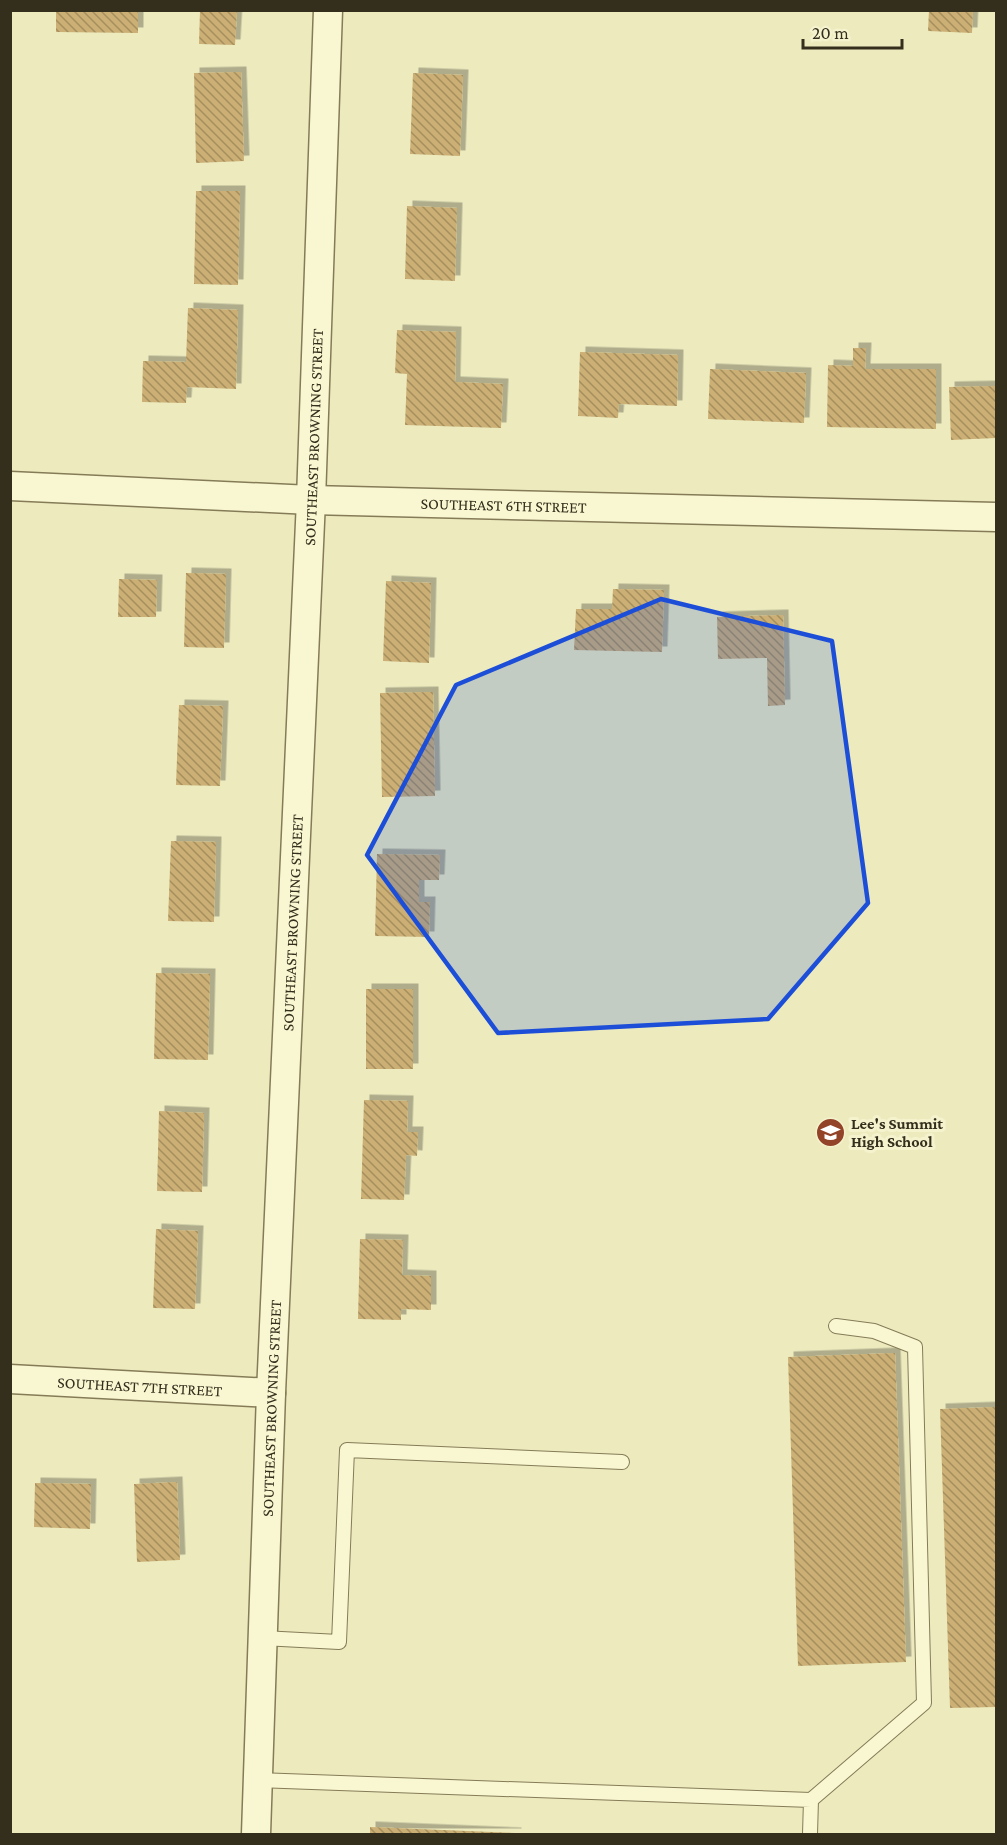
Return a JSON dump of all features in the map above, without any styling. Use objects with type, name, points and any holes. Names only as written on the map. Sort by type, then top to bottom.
[{"type":"street","name":"SOUTHEAST BROWNING STREET","points":[[256,1834],[271,1393],[311,500],[328,10]]},
{"type":"street","name":"SOUTHEAST 6TH STREET","points":[[10,486],[311,500],[996,517]]},
{"type":"street","name":"SOUTHEAST 7TH STREET","points":[[10,1379],[271,1393]]},
{"type":"lane","points":[[257,1780],[811,1800],[924,1704],[915,1347],[874,1331],[836,1326]]},
{"type":"lane","points":[[262,1638],[339,1642],[347,1450],[622,1462]]},
{"type":"lane","points":[[810,1834],[811,1800]]},
{"type":"highlighted area","points":[[661,599],[832,641],[868,903],[768,1019],[498,1033],[367,855],[456,685]]},
{"type":"building","points":[[56,10],[138,10],[138,33],[56,32]]},
{"type":"building","points":[[200,10],[237,10],[235,45],[199,44]]},
{"type":"building","points":[[929,10],[973,10],[972,33],[928,31]]},
{"type":"building","points":[[241,72],[244,161],[196,163],[194,73]]},
{"type":"building","points":[[413,73],[463,75],[460,156],[410,154]]},
{"type":"building","points":[[196,191],[240,191],[238,285],[194,284]]},
{"type":"building","points":[[407,206],[457,208],[455,281],[405,279]]},
{"type":"building","points":[[188,308],[238,310],[236,389],[187,387],[186,403],[142,402],[143,361],[186,362]]},
{"type":"building","points":[[397,330],[456,332],[455,382],[503,384],[501,428],[405,425],[407,374],[395,373]]},
{"type":"building","points":[[853,348],[866,348],[865,369],[936,369],[936,429],[827,427],[828,365],[853,366]]},
{"type":"building","points":[[580,352],[678,355],[677,406],[619,404],[618,418],[578,416]]},
{"type":"building","points":[[710,369],[806,373],[804,423],[708,419]]},
{"type":"building","points":[[996,386],[996,438],[951,440],[949,387]]},
{"type":"building","points":[[186,573],[226,574],[224,648],[184,647]]},
{"type":"building","points":[[119,579],[157,580],[156,617],[118,617]]},
{"type":"building","points":[[386,581],[431,583],[429,663],[383,661]]},
{"type":"building","points":[[613,589],[664,590],[662,652],[574,650],[576,609],[612,609]]},
{"type":"building","points":[[783,615],[785,705],[768,706],[767,658],[718,659],[717,617]]},
{"type":"building","points":[[433,692],[435,796],[382,797],[380,693]]},
{"type":"building","points":[[179,705],[223,706],[220,786],[176,785]]},
{"type":"building","points":[[171,841],[216,842],[214,922],[168,921]]},
{"type":"building","points":[[377,854],[440,855],[439,880],[419,880],[419,902],[430,902],[429,937],[375,936]]},
{"type":"building","points":[[156,973],[210,974],[208,1060],[154,1059]]},
{"type":"building","points":[[366,989],[413,989],[413,1069],[366,1069]]},
{"type":"building","points":[[364,1100],[408,1101],[407,1132],[418,1132],[417,1156],[406,1155],[404,1200],[361,1199]]},
{"type":"building","points":[[159,1111],[204,1113],[202,1192],[157,1191]]},
{"type":"building","points":[[156,1229],[198,1231],[195,1309],[153,1308]]},
{"type":"building","points":[[360,1239],[403,1240],[402,1275],[431,1276],[431,1310],[401,1309],[401,1320],[358,1319]]},
{"type":"building","points":[[895,1353],[906,1662],[798,1666],[788,1357]]},
{"type":"building","points":[[996,1407],[996,1707],[950,1708],[940,1409]]},
{"type":"building","points":[[177,1482],[180,1560],[137,1562],[134,1484]]},
{"type":"building","points":[[35,1483],[91,1484],[90,1529],[34,1527]]},
{"type":"building","points":[[370,1827],[516,1833],[516,1834],[370,1834]]},
{"type":"place","name":"Lee's Summit High School","points":[[830,1132]]}]
